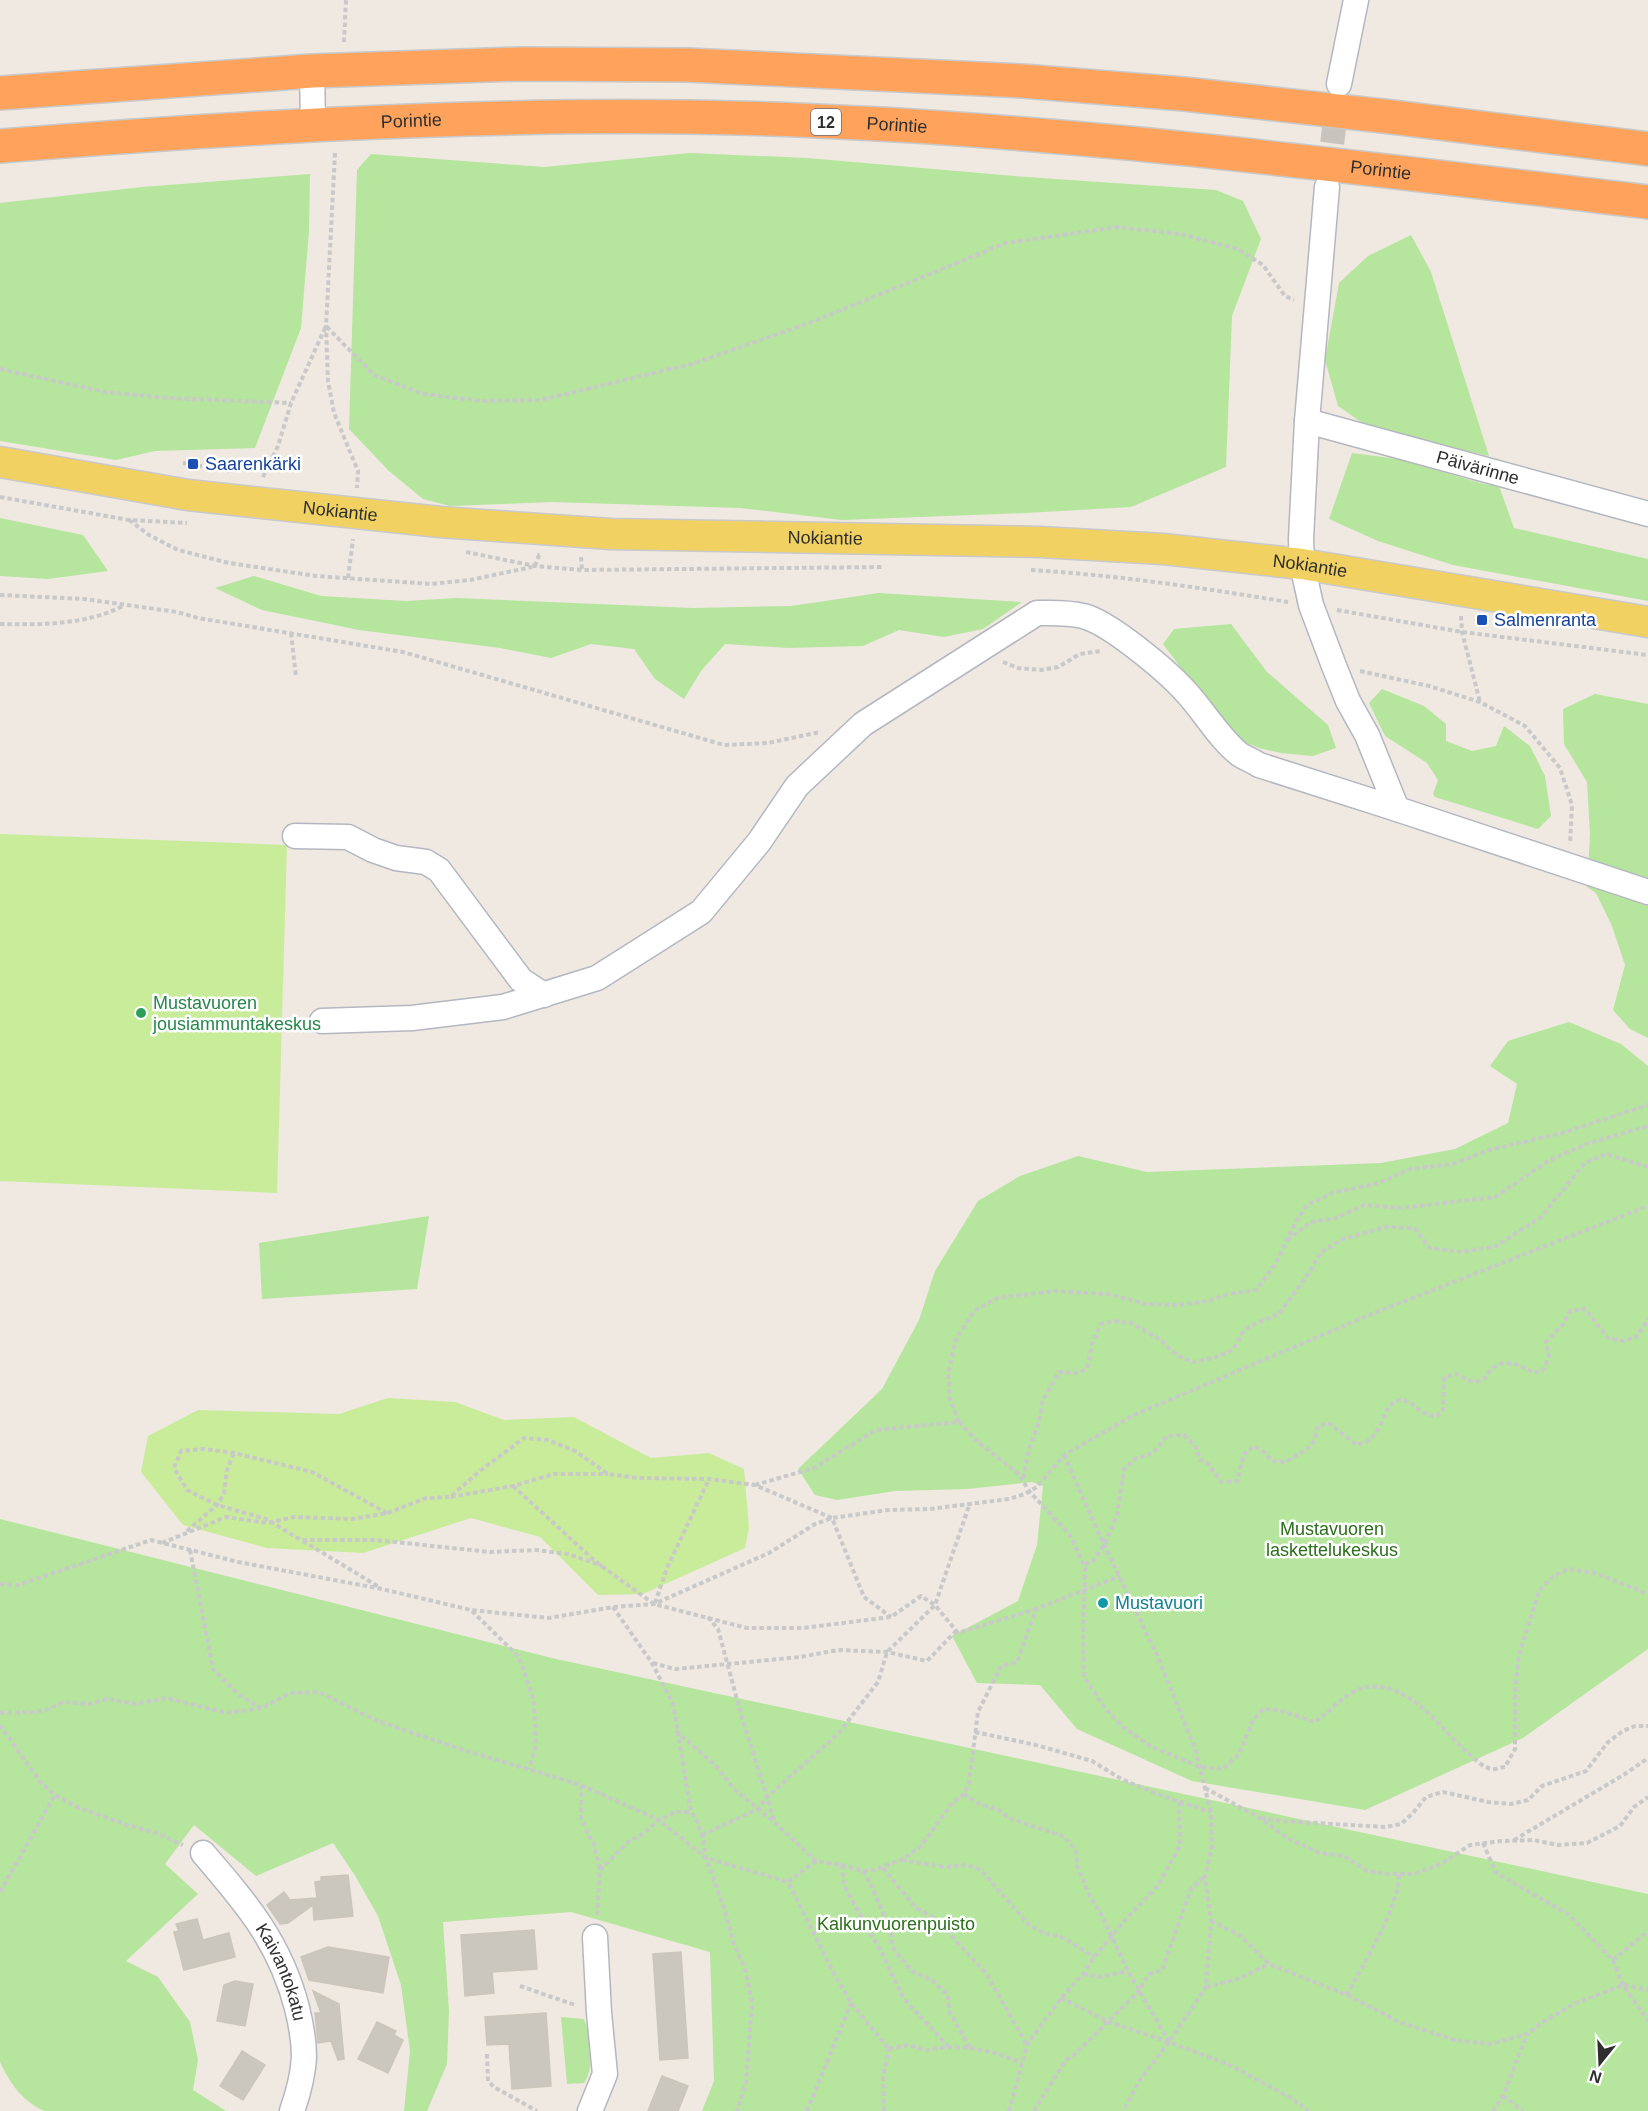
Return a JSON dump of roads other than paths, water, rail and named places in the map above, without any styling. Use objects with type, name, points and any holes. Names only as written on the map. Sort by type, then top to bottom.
[{"type":"highway","points":[[0,93],[312,71],[520,64],[688,64],[1010,80],[1184,94],[1648,149]]},
{"type":"highway","name":"Porintie","points":[[0,146],[313,124],[521,117],[690,117],[1013,132],[1179,147],[1648,202]]},
{"type":"main road","name":"Nokiantie","points":[[0,462],[188,495],[451,523],[611,534],[1040,542],[1163,549],[1302,564],[1648,622]]},
{"type":"street","points":[[1340,84],[1356,0]]},
{"type":"street","points":[[312,71],[313,124]]},
{"type":"street","points":[[1327,187],[1308,421],[1301,539],[1302,564],[1311,605],[1334,666],[1348,701],[1368,735],[1397,810]]},
{"type":"street","name":"Päivärinne","points":[[1308,421],[1648,514]]},
{"type":"street","points":[[322,1021],[412,1018],[503,1007],[597,978],[701,912],[759,842],[797,786],[862,724],[1037,613],[1055,612],[1084,616],[1106,627],[1158,665],[1185,691],[1240,754],[1259,765],[1648,892]]},
{"type":"street","points":[[295,836],[348,837],[373,850],[396,858],[426,862],[439,870],[520,980],[544,994]]},
{"type":"street","name":"Kaivantokatu","points":[[203,1853],[257,1920],[279,1954],[292,1991],[302,2032],[304,2058],[292,2111]]},
{"type":"street","points":[[590,2111],[604,2074],[596,1937]]},
{"type":"tunnel","points":[[1328,179],[1338,94]]},
{"type":"place","name":"Saarenkärki","points":[[193,464]]},
{"type":"place","name":"Salmenranta","points":[[1482,620]]},
{"type":"place","name":"Mustavuoren jousiammuntakeskus","points":[[141,1013]]},
{"type":"place","name":"Mustavuori","points":[[1103,1603]]},
{"type":"park label","name":"Mustavuoren laskettelukeskus","points":[[1332,1540]]},
{"type":"park label","name":"Kalkunvuorenpuisto","points":[[896,1924]]}]
